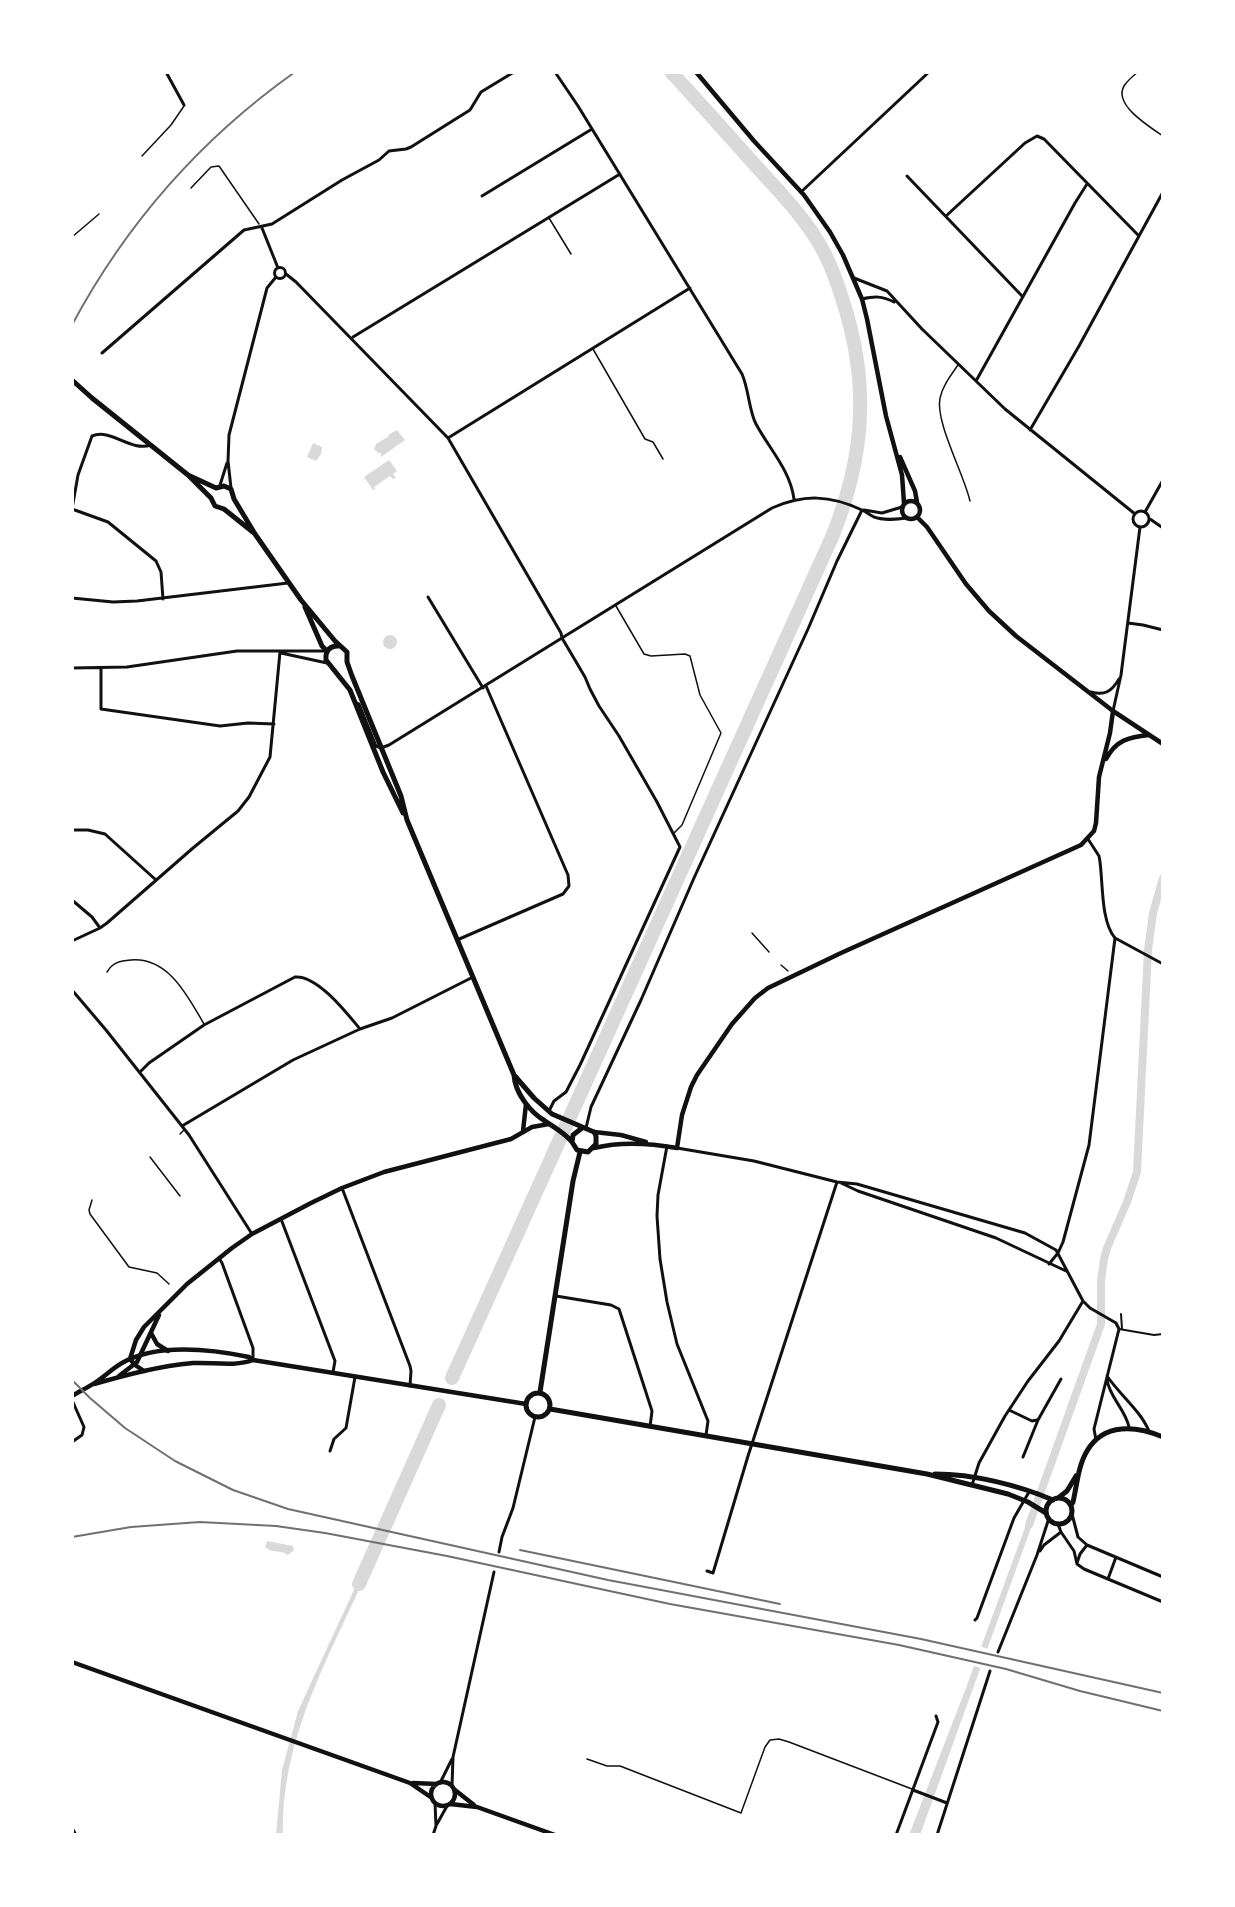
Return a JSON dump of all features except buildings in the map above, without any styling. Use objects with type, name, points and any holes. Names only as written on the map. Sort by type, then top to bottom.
[{"type":"main road","points":[[696,72],[730,115],[801,192],[830,232],[854,278],[862,299],[886,416],[902,475],[902,513],[906,518],[912,519],[917,517],[921,510],[896,449]]},
{"type":"main road","points":[[72,380],[188,474],[211,498],[215,506],[224,509],[255,534]]},
{"type":"main road","points":[[188,474],[218,487],[231,489],[234,499],[255,534],[301,600],[339,646],[347,652],[347,663],[400,796],[407,820]]},
{"type":"main road","points":[[211,498],[212,492],[218,487]]},
{"type":"main road","points":[[224,509],[231,506],[234,499]]},
{"type":"main road","points":[[903,505],[910,500],[917,502]]},
{"type":"main road","points":[[917,517],[927,527],[966,584],[989,611],[1016,636],[1113,711],[1163,744]]},
{"type":"main road","points":[[301,600],[322,646],[327,651]]},
{"type":"main road","points":[[339,646],[333,646],[327,651],[326,657],[350,690],[525,1102],[536,1115],[570,1140],[574,1148],[580,1152],[588,1152],[594,1148],[616,1143],[654,1144]]},
{"type":"main road","points":[[330,665],[342,667],[347,663]]},
{"type":"main road","points":[[514,1075],[549,1111],[574,1124],[594,1132],[625,1136],[677,1148],[685,1101],[694,1081],[732,1024],[755,998],[768,988],[841,953],[1076,849],[1088,839],[1096,823],[1100,772],[1113,711]]},
{"type":"main road","points":[[1100,772],[1110,751],[1122,740],[1149,735]]},
{"type":"main road","points":[[523,1131],[525,1102]]},
{"type":"main road","points":[[130,1359],[136,1340],[144,1328],[188,1284],[252,1234],[342,1188],[384,1172],[511,1139],[523,1131],[551,1125]]},
{"type":"main road","points":[[570,1140],[575,1132],[584,1128]]},
{"type":"main road","points":[[594,1132],[597,1140],[594,1148]]},
{"type":"main road","points":[[540,1392],[573,1181],[580,1152]]},
{"type":"main road","points":[[119,1376],[135,1365],[165,1307]]},
{"type":"main road","points":[[151,1333],[157,1344],[168,1351]]},
{"type":"main road","points":[[72,1396],[94,1384],[121,1363],[141,1354],[168,1351],[214,1351],[249,1357],[253,1360],[526,1404]]},
{"type":"main road","points":[[130,1359],[144,1371]]},
{"type":"main road","points":[[94,1384],[119,1376],[194,1363],[246,1363],[253,1360]]},
{"type":"main road","points":[[540,1392],[531,1395],[526,1404],[529,1413],[535,1417],[542,1416],[550,1409]]},
{"type":"main road","points":[[540,1392],[549,1398],[550,1409]]},
{"type":"main road","points":[[550,1409],[973,1482],[1010,1485],[1046,1497],[1063,1499],[1071,1505]]},
{"type":"main road","points":[[973,1482],[1026,1501],[1058,1524],[1068,1520],[1072,1514],[1071,1505],[1079,1472],[1087,1451],[1096,1440],[1113,1430],[1128,1427],[1149,1431],[1163,1437]]},
{"type":"main road","points":[[1046,1514],[1048,1505],[1067,1491],[1079,1472]]},
{"type":"main road","points":[[72,1662],[410,1783],[441,1806],[477,1807],[555,1835]]},
{"type":"main road","points":[[410,1783],[447,1783],[477,1807]]},
{"type":"main road","points":[[434,1801],[432,1792],[439,1783]]},
{"type":"main road","points":[[449,1805],[454,1799],[453,1788]]},
{"type":"street","points":[[166,72],[184,105]]},
{"type":"street","points":[[102,353],[244,230],[262,228],[277,222],[342,180],[380,161],[389,152],[406,149],[470,110],[481,92],[514,72]]},
{"type":"street","points":[[555,72],[742,374],[748,388],[755,423],[789,477],[794,499]]},
{"type":"street","points":[[801,192],[929,72]]},
{"type":"street","points":[[482,196],[592,129]]},
{"type":"street","points":[[945,216],[1025,143],[1037,136],[1044,139],[1138,235]]},
{"type":"street","points":[[352,338],[620,174]]},
{"type":"street","points":[[907,176],[1023,297]]},
{"type":"street","points":[[976,381],[1075,203],[1088,184]]},
{"type":"street","points":[[1029,430],[1163,192]]},
{"type":"street","points":[[262,228],[278,268]]},
{"type":"street","points":[[278,268],[283,268],[285,274],[296,282],[352,338],[448,438],[561,633],[680,847],[580,1065],[566,1092],[554,1101],[549,1111]]},
{"type":"street","points":[[276,277],[274,272],[278,268]]},
{"type":"street","points":[[276,277],[281,279],[285,274]]},
{"type":"street","points":[[231,489],[228,461],[229,435],[267,288],[276,277]]},
{"type":"street","points":[[854,278],[887,291],[976,381],[1029,430],[1135,514]]},
{"type":"street","points":[[448,438],[690,288]]},
{"type":"street","points":[[862,299],[874,296],[896,302]]},
{"type":"street","points":[[151,445],[135,446],[104,434],[92,436],[78,475],[72,509],[108,522],[156,561],[161,572],[163,599]]},
{"type":"street","points":[[218,487],[228,461]]},
{"type":"street","points":[[1145,512],[1163,480]]},
{"type":"street","points":[[355,703],[359,704],[376,746],[381,748],[389,746],[772,508],[794,499],[815,498],[882,513],[903,505]]},
{"type":"street","points":[[862,510],[874,517],[891,520],[906,518]]},
{"type":"street","points":[[584,1128],[591,1107],[694,878],[862,510]]},
{"type":"street","points":[[1150,519],[1147,526],[1140,527],[1133,522],[1135,514],[1140,511],[1145,512],[1150,519],[1163,528]]},
{"type":"street","points":[[1113,711],[1121,675],[1140,527]]},
{"type":"street","points":[[72,598],[113,602],[163,599],[290,583]]},
{"type":"street","points":[[428,597],[484,687],[568,875],[569,886],[563,894],[458,940]]},
{"type":"street","points":[[1128,623],[1163,630]]},
{"type":"street","points":[[72,668],[144,665],[237,651],[327,651]]},
{"type":"street","points":[[280,652],[330,665]]},
{"type":"street","points":[[72,941],[100,928],[238,812],[249,797],[268,762],[271,751],[280,652]]},
{"type":"street","points":[[101,668],[101,709],[220,726],[248,723],[274,724]]},
{"type":"street","points":[[1084,688],[1096,694],[1108,692],[1113,690],[1121,675]]},
{"type":"street","points":[[72,830],[88,830],[105,834],[156,880]]},
{"type":"street","points":[[1088,839],[1099,856],[1108,927],[1115,938],[1163,964]]},
{"type":"street","points":[[72,900],[92,917],[100,928]]},
{"type":"street","points":[[1049,1264],[1058,1252],[1065,1236],[1088,1148],[1115,938]]},
{"type":"street","points":[[140,1072],[149,1063],[204,1025],[289,978],[300,976],[319,986],[360,1029]]},
{"type":"street","points":[[183,1128],[293,1060],[360,1029],[392,1018],[473,977]]},
{"type":"street","points":[[72,990],[183,1128],[252,1234]]},
{"type":"street","points":[[667,1146],[657,1202],[663,1282],[673,1328],[689,1377],[707,1416],[706,1436]]},
{"type":"street","points":[[677,1148],[754,1161],[837,1182],[857,1184],[1025,1233],[1058,1252],[1083,1301],[1096,1312],[1116,1323],[1120,1329],[1154,1335],[1163,1334]]},
{"type":"street","points":[[837,1182],[996,1238],[1066,1271]]},
{"type":"street","points":[[707,1571],[713,1573],[752,1444],[837,1182]]},
{"type":"street","points":[[342,1188],[410,1366],[410,1386]]},
{"type":"street","points":[[281,1219],[335,1361],[333,1373]]},
{"type":"street","points":[[219,1258],[253,1348],[253,1360]]},
{"type":"street","points":[[554,1296],[611,1305],[619,1309],[652,1411],[650,1427]]},
{"type":"street","points":[[973,1482],[979,1463],[1009,1410],[1031,1376],[1059,1341],[1083,1301]]},
{"type":"street","points":[[1096,1440],[1094,1429],[1120,1329],[1121,1314]]},
{"type":"street","points":[[1107,1376],[1109,1388],[1124,1411],[1128,1427]]},
{"type":"street","points":[[1107,1376],[1146,1422],[1149,1431]]},
{"type":"street","points":[[330,1450],[334,1439],[346,1428],[355,1377]]},
{"type":"street","points":[[1023,1457],[1038,1420],[1062,1379]]},
{"type":"street","points":[[72,1400],[84,1428],[82,1435],[72,1442]]},
{"type":"street","points":[[1009,1410],[1032,1421],[1038,1420]]},
{"type":"street","points":[[499,1552],[513,1508],[535,1417]]},
{"type":"street","points":[[975,1620],[1014,1518],[1031,1491]]},
{"type":"street","points":[[998,1652],[1037,1555],[1046,1514]]},
{"type":"street","points":[[1072,1514],[1078,1537],[1088,1545],[1163,1576]]},
{"type":"street","points":[[1058,1524],[1074,1551],[1077,1564]]},
{"type":"street","points":[[1037,1555],[1044,1545],[1061,1532]]},
{"type":"street","points":[[1077,1564],[1080,1554],[1088,1545]]},
{"type":"street","points":[[1108,1579],[1116,1557]]},
{"type":"street","points":[[1077,1564],[1163,1602]]},
{"type":"street","points":[[453,1788],[453,1757],[494,1572]]},
{"type":"street","points":[[937,1835],[990,1671]]},
{"type":"street","points":[[896,1835],[938,1722],[936,1716]]},
{"type":"street","points":[[439,1783],[453,1757]]},
{"type":"street","points":[[913,1790],[947,1803]]},
{"type":"street","points":[[434,1801],[436,1826],[434,1835]]},
{"type":"street","points":[[436,1826],[449,1805]]},
{"type":"street","points":[[72,1828],[76,1835]]},
{"type":"lane","points":[[1138,72],[1124,86],[1122,94],[1124,104],[1163,136]]},
{"type":"lane","points":[[142,156],[171,125],[184,105]]},
{"type":"lane","points":[[191,188],[211,167],[219,166],[262,228]]},
{"type":"lane","points":[[72,237],[99,214]]},
{"type":"lane","points":[[549,217],[571,254]]},
{"type":"lane","points":[[592,348],[645,439],[653,442],[663,459]]},
{"type":"lane","points":[[959,364],[943,388],[939,403],[948,438],[970,501]]},
{"type":"lane","points":[[615,605],[644,654],[690,656],[700,695],[721,734],[682,825],[673,833]]},
{"type":"lane","points":[[752,933],[769,952]]},
{"type":"lane","points":[[107,972],[117,962],[127,960],[144,961],[160,968],[181,986],[204,1025]]},
{"type":"lane","points":[[781,964],[788,972]]},
{"type":"lane","points":[[180,1134],[183,1128]]},
{"type":"lane","points":[[150,1157],[180,1196]]},
{"type":"lane","points":[[92,1200],[90,1214],[129,1267],[157,1273],[169,1284]]},
{"type":"lane","points":[[587,1759],[607,1766],[620,1766],[741,1813],[765,1747],[770,1740],[779,1739],[789,1742],[913,1790]]},
{"type":"shaded area","points":[[397,430],[405,440],[381,457],[381,453],[374,449],[376,444]]},
{"type":"shaded area","points":[[313,443],[322,447],[321,454],[316,461],[307,457]]},
{"type":"shaded area","points":[[389,460],[397,471],[393,474],[396,478],[393,479],[390,476],[373,490],[364,477]]},
{"type":"shaded area","points":[[390,635],[395,637],[397,642],[395,647],[390,649],[385,647],[383,642],[385,637]]},
{"type":"shaded area","points":[[1030,1514],[1035,1517],[920,1835],[909,1835],[966,1688]]},
{"type":"shaded area","points":[[267,1541],[293,1546],[294,1550],[288,1555],[270,1550],[265,1547]]},
{"type":"shaded area","points":[[364,1568],[367,1572],[323,1667],[299,1731],[284,1799],[283,1835],[276,1835],[282,1770],[298,1711]]},
{"type":"pier","points":[[978,1646],[989,1649],[983,1669],[972,1665]]},
{"type":"waterway","points":[[452,1378],[832,537],[843,507],[857,448],[860,419],[857,359],[842,298],[825,254],[788,202],[671,72]]},
{"type":"waterway","points":[[1029,1525],[1101,1324],[1101,1281],[1104,1259],[1137,1172],[1148,950],[1153,913],[1163,878]]},
{"type":"waterway","points":[[359,1584],[439,1405]]},
{"type":"railway","points":[[72,325],[117,252],[169,185],[229,125],[295,72]]},
{"type":"railway","points":[[72,1380],[125,1428],[175,1461],[233,1490],[288,1509],[608,1580],[921,1639],[1163,1693]]},
{"type":"railway","points":[[72,1537],[131,1527],[200,1522],[276,1526],[325,1533],[447,1556],[670,1604],[899,1645],[1006,1669],[1080,1691],[1163,1711]]},
{"type":"railway","points":[[520,1550],[780,1604]]}]
